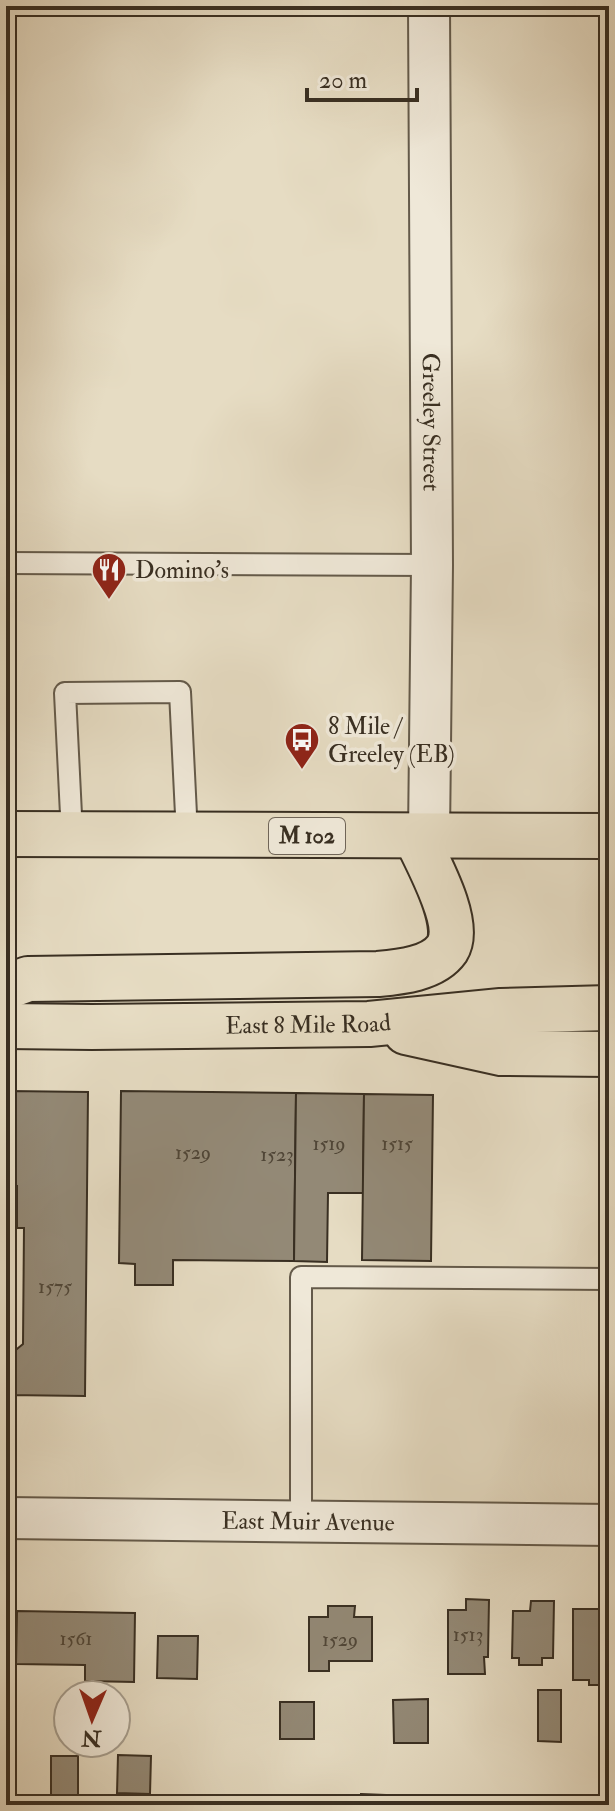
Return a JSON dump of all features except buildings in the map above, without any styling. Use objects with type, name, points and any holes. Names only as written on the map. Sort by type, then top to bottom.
[{"type":"highway","name":"M 102","points":[[6,834],[609,836]]},
{"type":"highway","points":[[6,864],[82,835]]},
{"type":"highway","points":[[6,987],[28,979],[378,974],[416,968],[440,956],[448,948],[451,937],[449,911],[423,836]]},
{"type":"highway","name":"East 8 Mile Road","points":[[6,1026],[369,1024],[501,1011],[609,1008]]},
{"type":"highway","points":[[369,1024],[501,1053],[609,1054]]},
{"type":"street","name":"Greeley Street","points":[[423,836],[432,565],[429,6]]},
{"type":"street","name":"East Muir Avenue","points":[[6,1518],[609,1525]]},
{"type":"lane","points":[[6,563],[432,565]]},
{"type":"lane","points":[[82,835],[65,693],[180,692],[187,835]]},
{"type":"lane","points":[[301,1521],[301,1277],[609,1279]]},
{"type":"place","name":"Domino's","points":[[109,601]]},
{"type":"place","name":"8 Mile / Greeley (EB)","points":[[302,771]]}]
